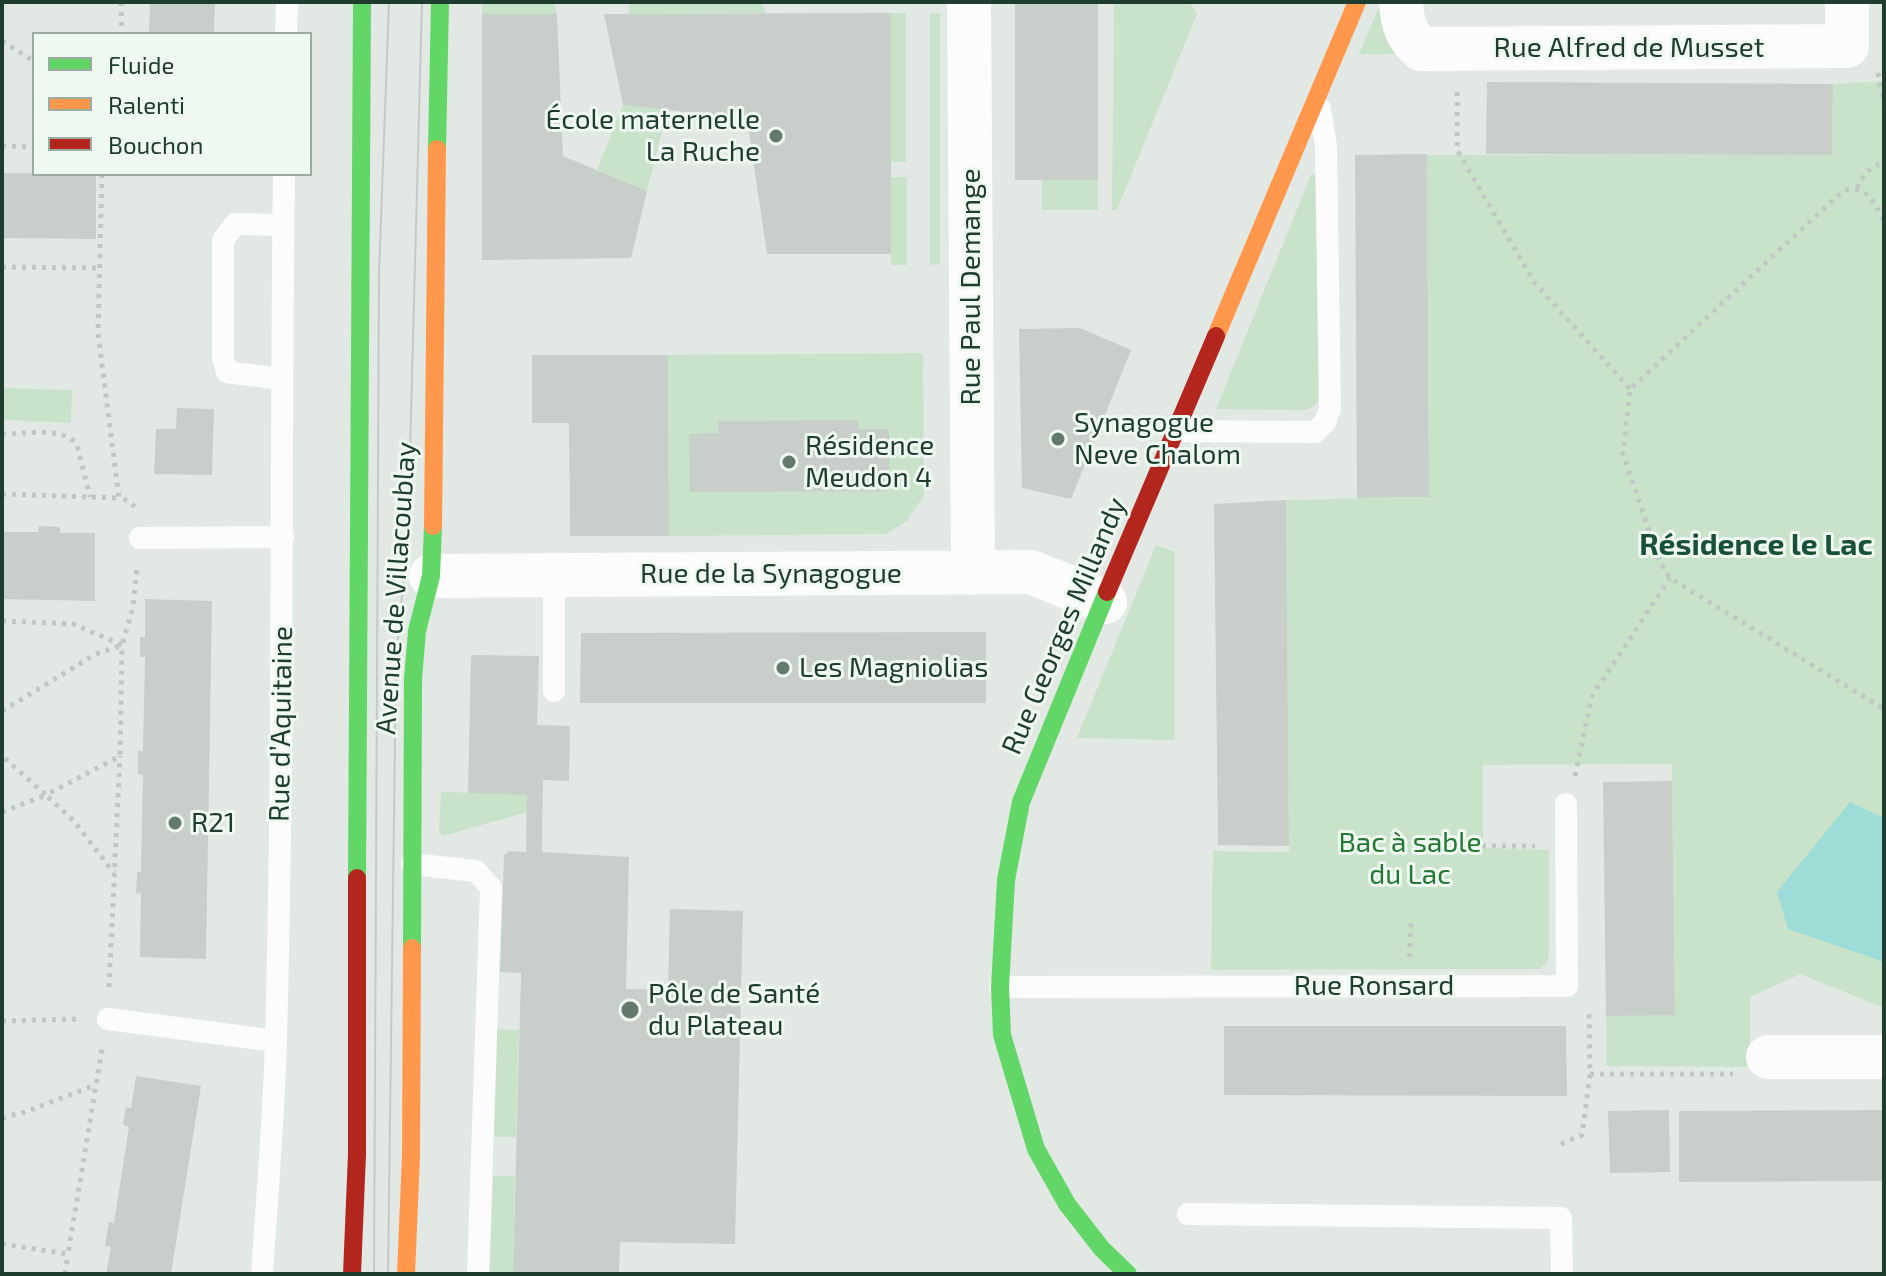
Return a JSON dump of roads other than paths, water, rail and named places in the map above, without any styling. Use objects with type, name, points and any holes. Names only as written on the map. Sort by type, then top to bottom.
[{"type":"street","name":"Avenue de Villacoublay","points":[[352,1274],[357,1138],[362,2]]},
{"type":"street","name":"Avenue de Villacoublay","points":[[406,1274],[411,1156],[413,679],[417,631],[431,576],[440,2]]},
{"type":"street","name":"Rue Paul Demange","points":[[969,2],[973,573]]},
{"type":"street","name":"Rue Georges Millandy","points":[[1128,1274],[1102,1249],[1067,1204],[1036,1149],[1002,1035],[1000,987],[1006,880],[1021,802],[1042,746],[1357,2]]},
{"type":"street","name":"Rue Alfred de Musset","points":[[1401,2],[1402,23],[1412,41],[1421,49],[1847,46],[1847,2]]},
{"type":"street","name":"Rue de la Synagogue","points":[[431,576],[1031,572],[1105,602]]},
{"type":"street","points":[[1768,1057],[1884,1057]]},
{"type":"lane","points":[[286,32],[287,2]]},
{"type":"lane","points":[[1177,431],[1315,432],[1325,422],[1330,409],[1326,146],[1318,96]]},
{"type":"lane","name":"Rue d’Aquitaine","points":[[262,1274],[276,1041],[284,176]]},
{"type":"lane","points":[[281,379],[227,372],[223,358],[223,240],[235,224],[283,225]]},
{"type":"lane","points":[[140,538],[283,537]]},
{"type":"lane","points":[[554,575],[554,691]]},
{"type":"lane","name":"Rue Ronsard","points":[[1000,987],[1567,986],[1566,804]]},
{"type":"lane","points":[[412,864],[476,871],[491,888],[478,1274]]},
{"type":"lane","points":[[108,1019],[276,1041]]},
{"type":"lane","points":[[1188,1214],[1561,1218],[1562,1274]]},
{"type":"water","points":[[1850,802],[1884,818],[1884,962],[1788,929],[1777,892]]},
{"type":"tram line","points":[[374,1274],[379,274],[389,2]]},
{"type":"tram line","points":[[388,1274],[396,663],[408,527],[422,2]]},
{"type":"place","name":"École maternelle La Ruche","points":[[776,136]]},
{"type":"place","name":"Synagogue Neve Chalom","points":[[1058,439]]},
{"type":"place","name":"Résidence Meudon 4","points":[[789,462]]},
{"type":"place","name":"Les Magniolias","points":[[783,668]]},
{"type":"place","name":"R21","points":[[175,823]]},
{"type":"place","name":"Pôle de Santé du Plateau","points":[[630,1010]]},
{"type":"district","name":"Résidence le Lac","points":[[1756,545]]},
{"type":"park label","name":"Bac à sable du Lac","points":[[1410,859]]}]
